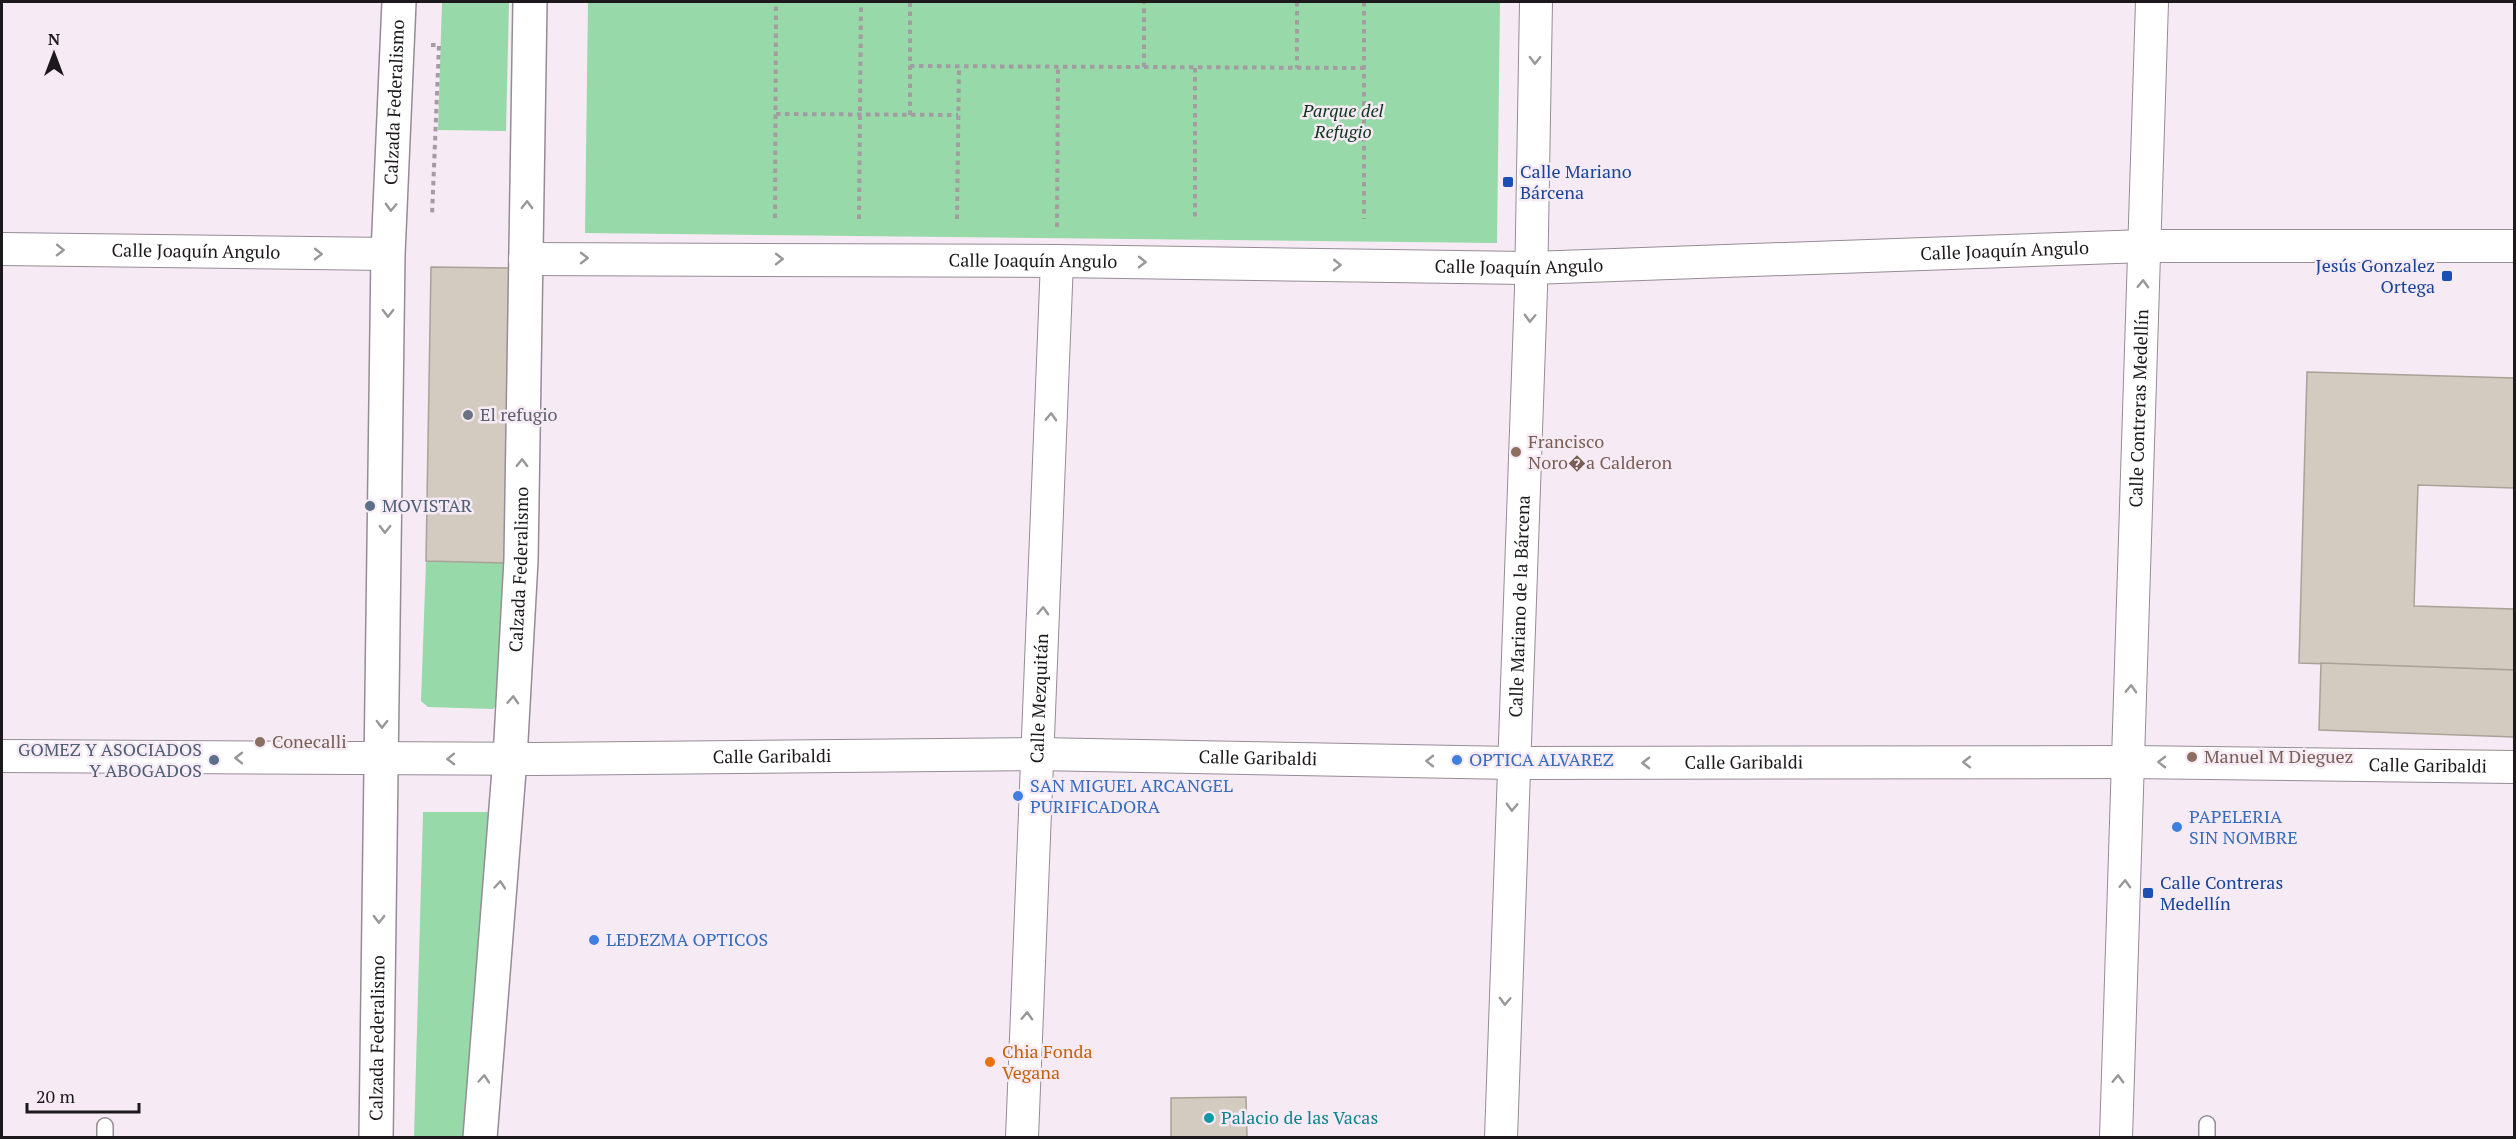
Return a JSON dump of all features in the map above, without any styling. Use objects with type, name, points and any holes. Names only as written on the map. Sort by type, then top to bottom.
[{"type":"main road","name":"Calzada Federalismo","points":[[376,1137],[388,254],[399,2]]},
{"type":"main road","name":"Calzada Federalismo","points":[[480,1137],[510,758],[521,560],[530,2]]},
{"type":"street","name":"Calle Mariano de la Bárcena","points":[[1501,1137],[1532,268],[1536,2]]},
{"type":"street","name":"Calle Contreras Medellín","points":[[2116,1137],[2152,2]]},
{"type":"street","name":"Calle Joaquín Angulo","points":[[525,259],[1057,261],[1532,268],[2144,246],[2514,246]]},
{"type":"street","name":"Calle Joaquín Angulo","points":[[2,249],[388,254]]},
{"type":"street","name":"Calle Mezquitán","points":[[1022,1137],[1057,261]]},
{"type":"street","name":"Calle Garibaldi","points":[[2,756],[381,759],[1037,754],[1513,763],[2129,762],[2514,767]]},
{"type":"path","points":[[775,218],[776,2]]},
{"type":"path","points":[[859,219],[861,2]]},
{"type":"path","points":[[910,2],[910,115]]},
{"type":"path","points":[[1144,2],[1144,67]]},
{"type":"path","points":[[1298,2],[1298,68]]},
{"type":"path","points":[[1364,2],[1364,219]]},
{"type":"path","points":[[431,45],[439,45],[432,216]]},
{"type":"path","points":[[910,66],[1364,68]]},
{"type":"path","points":[[957,219],[959,67]]},
{"type":"path","points":[[1057,261],[1058,67]]},
{"type":"path","points":[[1195,68],[1195,219]]},
{"type":"path","points":[[776,114],[958,115]]},
{"type":"green space","points":[[442,2],[509,2],[506,131],[438,130]]},
{"type":"green space","name":"Parque del Refugio","points":[[588,2],[1500,2],[1497,243],[585,233]]},
{"type":"green space","points":[[426,561],[506,563],[501,701],[493,709],[428,707],[421,701]]},
{"type":"green space","points":[[423,812],[495,812],[467,1137],[414,1138]]},
{"type":"building","name":"El refugio","points":[[431,267],[511,268],[506,563],[426,561]]},
{"type":"building","points":[[2307,372],[2514,378],[2514,488],[2418,485],[2414,606],[2514,609],[2514,670],[2299,663]]},
{"type":"building","points":[[2321,663],[2514,670],[2514,737],[2319,730]]},
{"type":"building","name":"Palacio de las Vacas","points":[[1246,1097],[1247,1138],[1171,1138],[1171,1098]]},
{"type":"place","name":"Calle Mariano Bárcena","points":[[1508,182]]},
{"type":"place","name":"Jesús Gonzalez Ortega","points":[[2447,276]]},
{"type":"place","name":"El refugio","points":[[468,415]]},
{"type":"place","name":"Francisco Noro�a Calderon","points":[[1516,452]]},
{"type":"place","name":"MOVISTAR","points":[[370,506]]},
{"type":"place","name":"Conecalli","points":[[260,742]]},
{"type":"place","name":"Manuel M Dieguez","points":[[2192,757]]},
{"type":"place","name":"GOMEZ Y ASOCIADOS Y ABOGADOS","points":[[214,760]]},
{"type":"place","name":"OPTICA ALVAREZ","points":[[1457,760]]},
{"type":"place","name":"SAN MIGUEL ARCANGEL PURIFICADORA","points":[[1018,796]]},
{"type":"place","name":"PAPELERIA SIN NOMBRE","points":[[2177,827]]},
{"type":"place","name":"Calle Contreras Medellín","points":[[2148,893]]},
{"type":"place","name":"LEDEZMA OPTICOS","points":[[594,940]]},
{"type":"place","name":"Chia Fonda Vegana","points":[[990,1062]]},
{"type":"place","name":"Palacio de las Vacas","points":[[1209,1118]]}]
